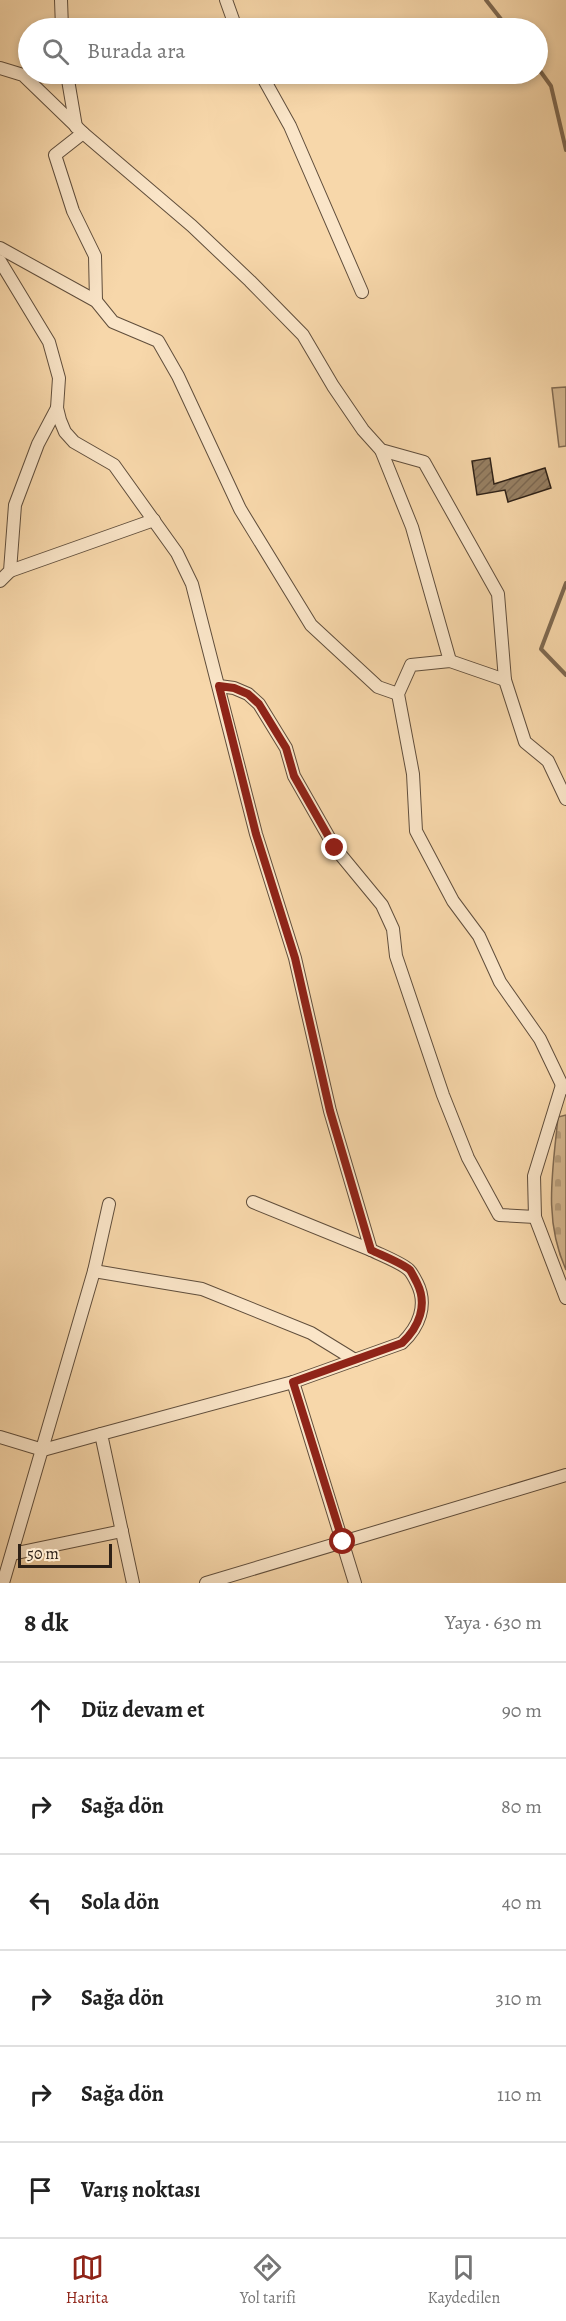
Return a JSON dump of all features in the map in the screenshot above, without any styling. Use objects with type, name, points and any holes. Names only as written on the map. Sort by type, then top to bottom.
[{"type":"street","points":[[60,0],[61,18]]},
{"type":"street","points":[[226,0],[232,18]]},
{"type":"street","points":[[1,66],[18,73]]},
{"type":"street","points":[[32,84],[80,130],[192,226],[303,335],[333,386],[363,430],[381,450],[412,527],[450,661]]},
{"type":"street","points":[[69,84],[80,130]]},
{"type":"street","points":[[267,84],[290,126],[362,292]]},
{"type":"street","points":[[80,130],[55,155],[73,211],[95,256],[96,301]]},
{"type":"street","points":[[0,248],[96,301],[113,322],[158,341],[178,375],[240,509],[310,625],[378,687],[398,694]]},
{"type":"street","points":[[0,261],[49,342],[59,378],[57,408],[65,432],[74,442],[114,465],[177,553],[192,584],[256,834],[295,958],[330,1111],[371,1250]]},
{"type":"street","points":[[10,571],[15,505],[38,444],[57,408]]},
{"type":"street","points":[[381,450],[424,462],[498,594],[505,680],[525,742],[548,761],[566,799]]},
{"type":"street","points":[[0,581],[10,571],[154,520]]},
{"type":"street","points":[[505,680],[450,661],[411,665],[398,694],[413,774],[416,831],[453,901],[479,936],[500,982],[540,1039],[564,1086],[534,1176],[535,1218],[566,1298]]},
{"type":"street","points":[[219,686],[234,688],[248,694],[259,704],[286,748],[294,776],[335,848],[382,905],[393,929],[396,956],[443,1095],[468,1158],[499,1215],[535,1218]]},
{"type":"street","points":[[0,1437],[43,1450],[293,1382],[402,1343],[413,1333],[420,1320],[422,1305],[419,1286],[410,1270],[371,1250],[252,1202]]},
{"type":"street","points":[[3,1583],[94,1271],[109,1204]]},
{"type":"street","points":[[94,1271],[202,1289],[311,1333],[355,1360]]},
{"type":"street","points":[[293,1382],[355,1583]]},
{"type":"street","points":[[101,1434],[134,1583]]},
{"type":"street","points":[[206,1583],[566,1475]]},
{"type":"street","points":[[12,1554],[122,1531]]},
{"type":"green space","points":[[566,387],[566,446],[559,447],[552,388]]},
{"type":"green space","points":[[566,1115],[566,1270],[554,1232],[552,1175],[558,1117]]},
{"type":"building","points":[[490,458],[494,484],[545,468],[551,488],[508,502],[505,490],[477,495],[472,461]]},
{"type":"waterway","points":[[486,0],[500,18]]},
{"type":"waterway","points":[[548,82],[551,86],[566,150]]},
{"type":"waterway","points":[[566,583],[541,649],[566,675]]},
{"type":"route","points":[[335,848],[294,776],[286,748],[259,704],[248,694],[234,688],[219,686],[256,834],[295,958],[330,1111],[371,1250],[410,1270],[419,1286],[422,1305],[420,1320],[413,1333],[402,1343],[293,1382],[343,1542]]}]
